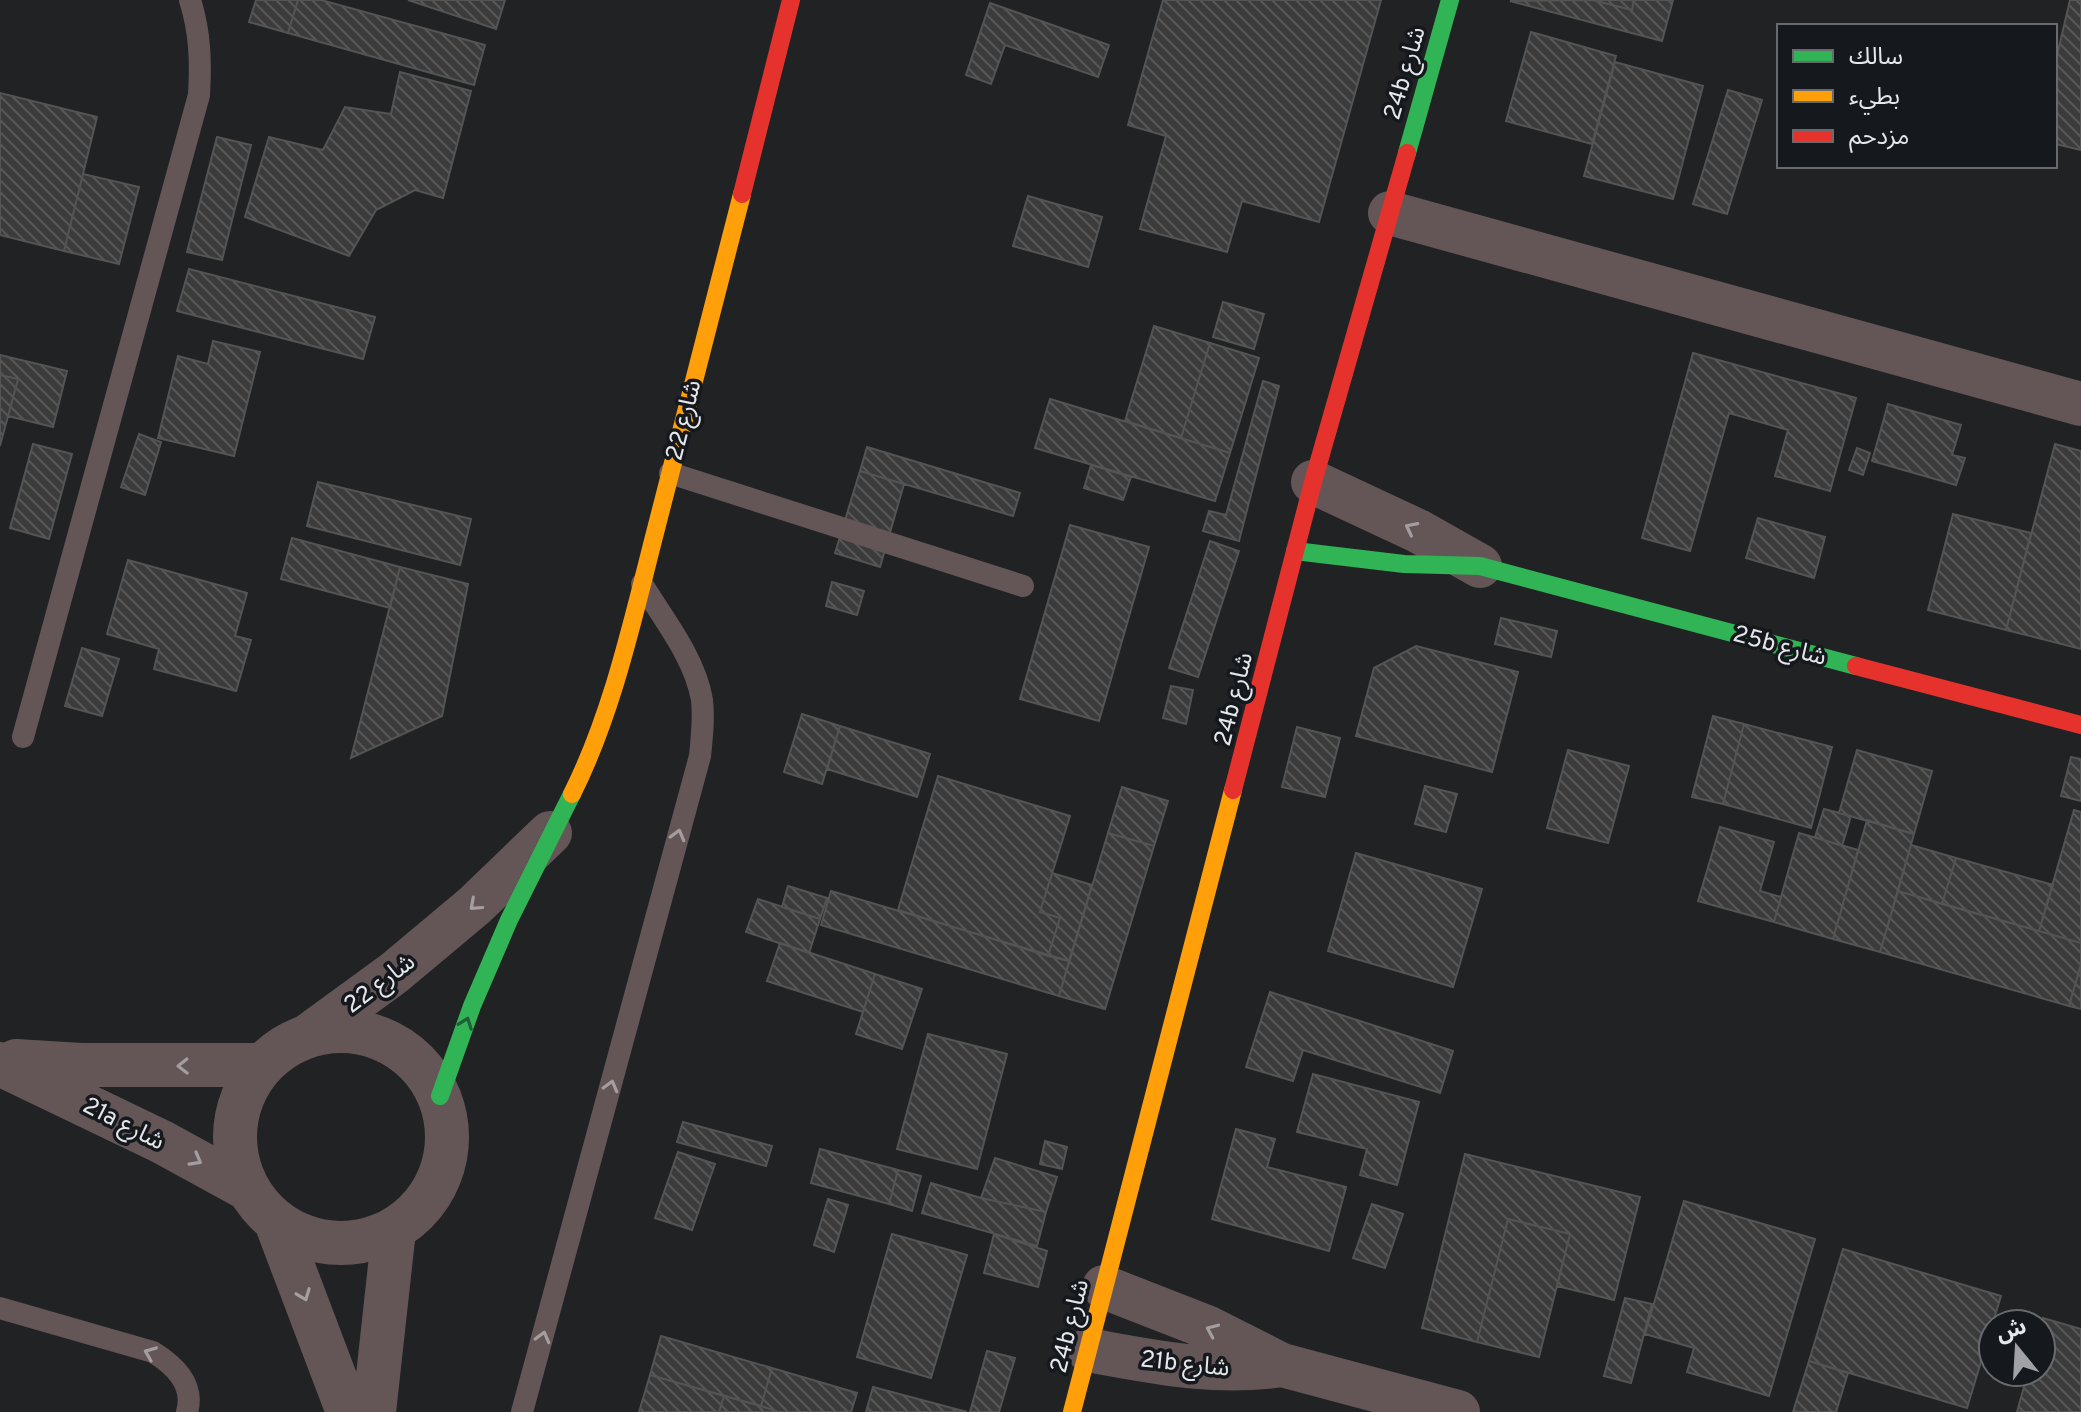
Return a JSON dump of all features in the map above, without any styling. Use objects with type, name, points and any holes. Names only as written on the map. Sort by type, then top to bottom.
[{"type":"street","name":"شارع 22","points":[[440,1096],[484,978],[591,754],[642,584],[791,0]]},
{"type":"street","name":"24b شارع","points":[[1072,1412],[1313,482],[1450,0]]},
{"type":"street","points":[[1390,213],[2081,404]]},
{"type":"street","name":"25b شارع","points":[[1313,482],[1418,531],[1480,566]]},
{"type":"street","name":"25b شارع","points":[[1295,551],[1404,564],[1480,566],[2081,725]]},
{"type":"street","name":"شارع 22","points":[[309,1035],[394,973],[463,916],[552,832]]},
{"type":"street","points":[[348,1031],[386,1040],[419,1063],[440,1096],[448,1126],[447,1157],[437,1186],[418,1211],[394,1230],[354,1243],[313,1241],[276,1222],[259,1207],[246,1188],[236,1163],[233,1137],[242,1098],[261,1065],[284,1047],[309,1035],[348,1031]]},
{"type":"street","name":"21a شارع","points":[[0,1062],[261,1065]]},
{"type":"street","name":"21a شارع","points":[[0,1062],[162,1142],[246,1188]]},
{"type":"street","points":[[276,1222],[348,1412]]},
{"type":"street","points":[[374,1412],[394,1230]]},
{"type":"street","name":"21b شارع","points":[[1104,1287],[1209,1328],[1282,1365],[1458,1412]]},
{"type":"street","name":"21b شارع","points":[[1088,1350],[1199,1369],[1251,1370],[1282,1365]]},
{"type":"lane","points":[[23,737],[199,95],[201,58],[197,23],[190,0]]},
{"type":"lane","points":[[670,473],[1023,586]]},
{"type":"lane","points":[[522,1412],[700,756],[703,727],[701,699],[692,668],[642,584]]},
{"type":"lane","points":[[0,1308],[153,1352],[173,1364],[186,1383],[187,1412]]},
{"type":"building","points":[[256,0],[298,0],[288,33],[249,22]]},
{"type":"building","points":[[298,0],[321,0],[485,45],[474,85],[288,33]]},
{"type":"building","points":[[408,0],[505,0],[496,29]]},
{"type":"building","points":[[1163,0],[1381,0],[1319,222],[1242,201],[1227,252],[1140,229],[1166,136],[1128,125]]},
{"type":"building","points":[[1592,0],[1634,0],[1632,10]]},
{"type":"building","points":[[1592,0],[1632,10],[1634,0],[1673,0],[1662,41],[1510,1]]},
{"type":"building","points":[[2070,0],[2081,0],[2081,150],[2057,144],[2057,55]]},
{"type":"building","points":[[990,3],[1109,45],[1098,77],[1005,45],[991,84],[966,75]]},
{"type":"building","points":[[1531,32],[1616,56],[1592,144],[1506,121]]},
{"type":"building","points":[[1615,62],[1703,86],[1673,199],[1584,176]]},
{"type":"building","points":[[400,72],[471,91],[443,198],[415,190],[376,210],[349,256],[245,217],[269,137],[323,150],[345,107],[391,114]]},
{"type":"building","points":[[1728,90],[1762,100],[1727,214],[1693,204]]},
{"type":"building","points":[[0,93],[97,117],[64,251],[0,235]]},
{"type":"building","points":[[217,137],[251,145],[222,260],[187,252]]},
{"type":"building","points":[[83,174],[139,187],[119,264],[64,251]]},
{"type":"building","points":[[1028,196],[1102,217],[1088,267],[1013,246]]},
{"type":"building","points":[[189,269],[375,317],[363,359],[177,311]]},
{"type":"building","points":[[1223,302],[1264,314],[1254,349],[1213,337]]},
{"type":"building","points":[[1154,326],[1210,343],[1181,438],[1125,421]]},
{"type":"building","points":[[213,341],[260,352],[234,456],[158,438],[178,356],[208,364]]},
{"type":"building","points":[[1210,343],[1259,358],[1230,453],[1181,438]]},
{"type":"building","points":[[1693,353],[1856,398],[1830,491],[1775,476],[1788,430],[1729,413],[1690,551],[1642,538]]},
{"type":"building","points":[[0,355],[67,371],[53,427],[8,416],[18,379],[0,375]]},
{"type":"building","points":[[0,375],[18,379],[0,446]]},
{"type":"building","points":[[1263,381],[1279,386],[1239,541],[1203,531],[1209,511],[1226,515]]},
{"type":"building","points":[[1050,399],[1230,453],[1215,501],[1035,448]]},
{"type":"building","points":[[1888,404],[1961,425],[1952,455],[1965,458],[1956,485],[1872,461]]},
{"type":"building","points":[[139,434],[161,442],[145,495],[121,487]]},
{"type":"building","points":[[33,444],[72,454],[49,539],[10,528]]},
{"type":"building","points":[[2055,444],[2081,451],[2081,649],[2006,630]]},
{"type":"building","points":[[867,447],[1020,493],[1013,516],[860,471]]},
{"type":"building","points":[[1857,448],[1870,453],[1863,475],[1849,470]]},
{"type":"building","points":[[1091,465],[1131,477],[1123,500],[1084,488]]},
{"type":"building","points":[[860,471],[904,484],[880,567],[835,553]]},
{"type":"building","points":[[318,482],[471,519],[460,565],[307,526]]},
{"type":"building","points":[[1953,514],[2031,533],[2006,630],[1928,610]]},
{"type":"building","points":[[1758,518],[1825,537],[1814,578],[1746,558]]},
{"type":"building","points":[[1070,525],[1149,547],[1099,721],[1020,699]]},
{"type":"building","points":[[292,538],[400,567],[390,608],[281,579]]},
{"type":"building","points":[[1210,541],[1239,551],[1198,677],[1169,668]]},
{"type":"building","points":[[128,560],[247,593],[235,636],[251,640],[236,691],[154,669],[159,649],[107,634]]},
{"type":"building","points":[[400,567],[468,584],[442,716],[351,758]]},
{"type":"building","points":[[832,582],[864,591],[857,615],[826,606]]},
{"type":"building","points":[[1501,618],[1557,631],[1551,657],[1495,644]]},
{"type":"building","points":[[1416,646],[1518,672],[1492,772],[1356,736],[1374,668]]},
{"type":"building","points":[[82,648],[119,659],[102,716],[65,706]]},
{"type":"building","points":[[1171,686],[1193,690],[1186,724],[1163,718]]},
{"type":"building","points":[[802,714],[840,726],[822,784],[784,772]]},
{"type":"building","points":[[1713,716],[1744,724],[1723,804],[1692,797]]},
{"type":"building","points":[[1744,724],[1832,747],[1811,828],[1723,804]]},
{"type":"building","points":[[840,726],[930,754],[917,797],[827,769]]},
{"type":"building","points":[[1297,727],[1340,738],[1325,797],[1282,787]]},
{"type":"building","points":[[1568,750],[1629,766],[1608,843],[1547,828]]},
{"type":"building","points":[[1857,750],[1932,771],[1914,834],[1839,813]]},
{"type":"building","points":[[2071,757],[2081,759],[2081,801],[2061,796]]},
{"type":"building","points":[[938,776],[1070,816],[1040,912],[1060,918],[1048,956],[898,910]]},
{"type":"building","points":[[1425,786],[1457,794],[1446,832],[1415,824]]},
{"type":"building","points":[[1122,787],[1168,801],[1154,846],[1108,833]]},
{"type":"building","points":[[1824,809],[1851,816],[1842,846],[1815,837]]},
{"type":"building","points":[[2074,810],[2081,812],[2081,943],[2039,931]]},
{"type":"building","points":[[1867,820],[1914,834],[1880,952],[1833,939]]},
{"type":"building","points":[[1720,827],[1774,842],[1760,891],[1781,897],[1774,922],[1698,901]]},
{"type":"building","points":[[1108,833],[1154,846],[1105,1009],[1059,996]]},
{"type":"building","points":[[1799,833],[1858,850],[1833,939],[1774,922]]},
{"type":"building","points":[[1911,845],[1956,858],[1942,904],[1898,891]]},
{"type":"building","points":[[1356,853],[1482,889],[1453,987],[1328,951]]},
{"type":"building","points":[[1956,858],[2053,885],[2039,931],[1942,904]]},
{"type":"building","points":[[1052,873],[1092,885],[1069,961],[1048,956],[1060,918],[1040,912]]},
{"type":"building","points":[[788,886],[827,898],[820,919],[782,907]]},
{"type":"building","points":[[831,891],[1069,961],[1059,996],[821,925]]},
{"type":"building","points":[[1898,891],[2081,943],[2081,964],[2069,1006],[1880,952]]},
{"type":"building","points":[[758,899],[820,919],[809,953],[746,932]]},
{"type":"building","points":[[780,943],[875,974],[863,1012],[767,981]]},
{"type":"building","points":[[2081,964],[2081,1009],[2069,1006]]},
{"type":"building","points":[[875,974],[922,989],[902,1049],[856,1034]]},
{"type":"building","points":[[1270,992],[1453,1051],[1440,1093],[1303,1050],[1293,1081],[1246,1067]]},
{"type":"building","points":[[928,1034],[1007,1054],[977,1169],[897,1149]]},
{"type":"building","points":[[1313,1074],[1419,1102],[1397,1185],[1360,1175],[1367,1149],[1297,1132]]},
{"type":"building","points":[[683,1122],[772,1146],[766,1166],[677,1142]]},
{"type":"building","points":[[1236,1129],[1275,1139],[1267,1167],[1346,1187],[1329,1251],[1212,1219]]},
{"type":"building","points":[[1045,1141],[1067,1147],[1062,1169],[1040,1164]]},
{"type":"building","points":[[820,1149],[898,1170],[889,1204],[811,1183]]},
{"type":"building","points":[[678,1152],[715,1164],[692,1230],[655,1218]]},
{"type":"building","points":[[1465,1154],[1640,1197],[1614,1300],[1557,1286],[1570,1234],[1508,1219],[1477,1342],[1422,1328]]},
{"type":"building","points":[[995,1158],[1057,1177],[1046,1212],[981,1198]]},
{"type":"building","points":[[898,1170],[921,1176],[912,1211],[889,1204]]},
{"type":"building","points":[[931,1183],[1046,1212],[1037,1246],[922,1213]]},
{"type":"building","points":[[828,1199],[848,1205],[834,1252],[814,1245]]},
{"type":"building","points":[[1684,1201],[1815,1239],[1769,1396],[1687,1372],[1694,1348],[1645,1334]]},
{"type":"building","points":[[1372,1204],[1403,1214],[1385,1268],[1353,1258]]},
{"type":"building","points":[[1508,1219],[1570,1234],[1539,1357],[1477,1342]]},
{"type":"building","points":[[892,1234],[967,1255],[931,1378],[857,1357]]},
{"type":"building","points":[[994,1234],[1047,1251],[1038,1287],[984,1273]]},
{"type":"building","points":[[1843,1249],[2001,1296],[1997,1308],[1977,1308],[1977,1375],[1967,1408],[1809,1361]]},
{"type":"building","points":[[1625,1298],[1652,1304],[1631,1383],[1604,1376]]},
{"type":"building","points":[[2057,1322],[2081,1329],[2081,1412],[2017,1412],[2024,1388],[2057,1388]]},
{"type":"building","points":[[661,1336],[772,1368],[761,1406],[650,1375]]},
{"type":"building","points":[[987,1351],[1015,1358],[999,1412],[970,1412]]},
{"type":"building","points":[[1809,1361],[1848,1373],[1836,1412],[1793,1412]]},
{"type":"building","points":[[772,1368],[857,1393],[851,1412],[779,1412],[761,1406]]},
{"type":"building","points":[[650,1375],[724,1396],[719,1412],[639,1412]]},
{"type":"building","points":[[873,1387],[967,1412],[866,1412]]},
{"type":"building","points":[[724,1396],[761,1406],[779,1412],[719,1412]]},
{"type":"traffic: fast","points":[[1407,153],[1450,0]]},
{"type":"traffic: fast","points":[[1295,551],[1404,564],[1480,566],[1856,666]]},
{"type":"traffic: fast","points":[[440,1096],[472,1006],[509,920],[572,794]]},
{"type":"traffic: slow","points":[[572,794],[599,731],[621,664],[742,194]]},
{"type":"traffic: slow","points":[[1072,1412],[1233,790]]},
{"type":"traffic: jam","points":[[742,194],[791,0]]},
{"type":"traffic: jam","points":[[1233,790],[1313,482],[1407,153]]},
{"type":"traffic: jam","points":[[1856,666],[2081,725]]}]
